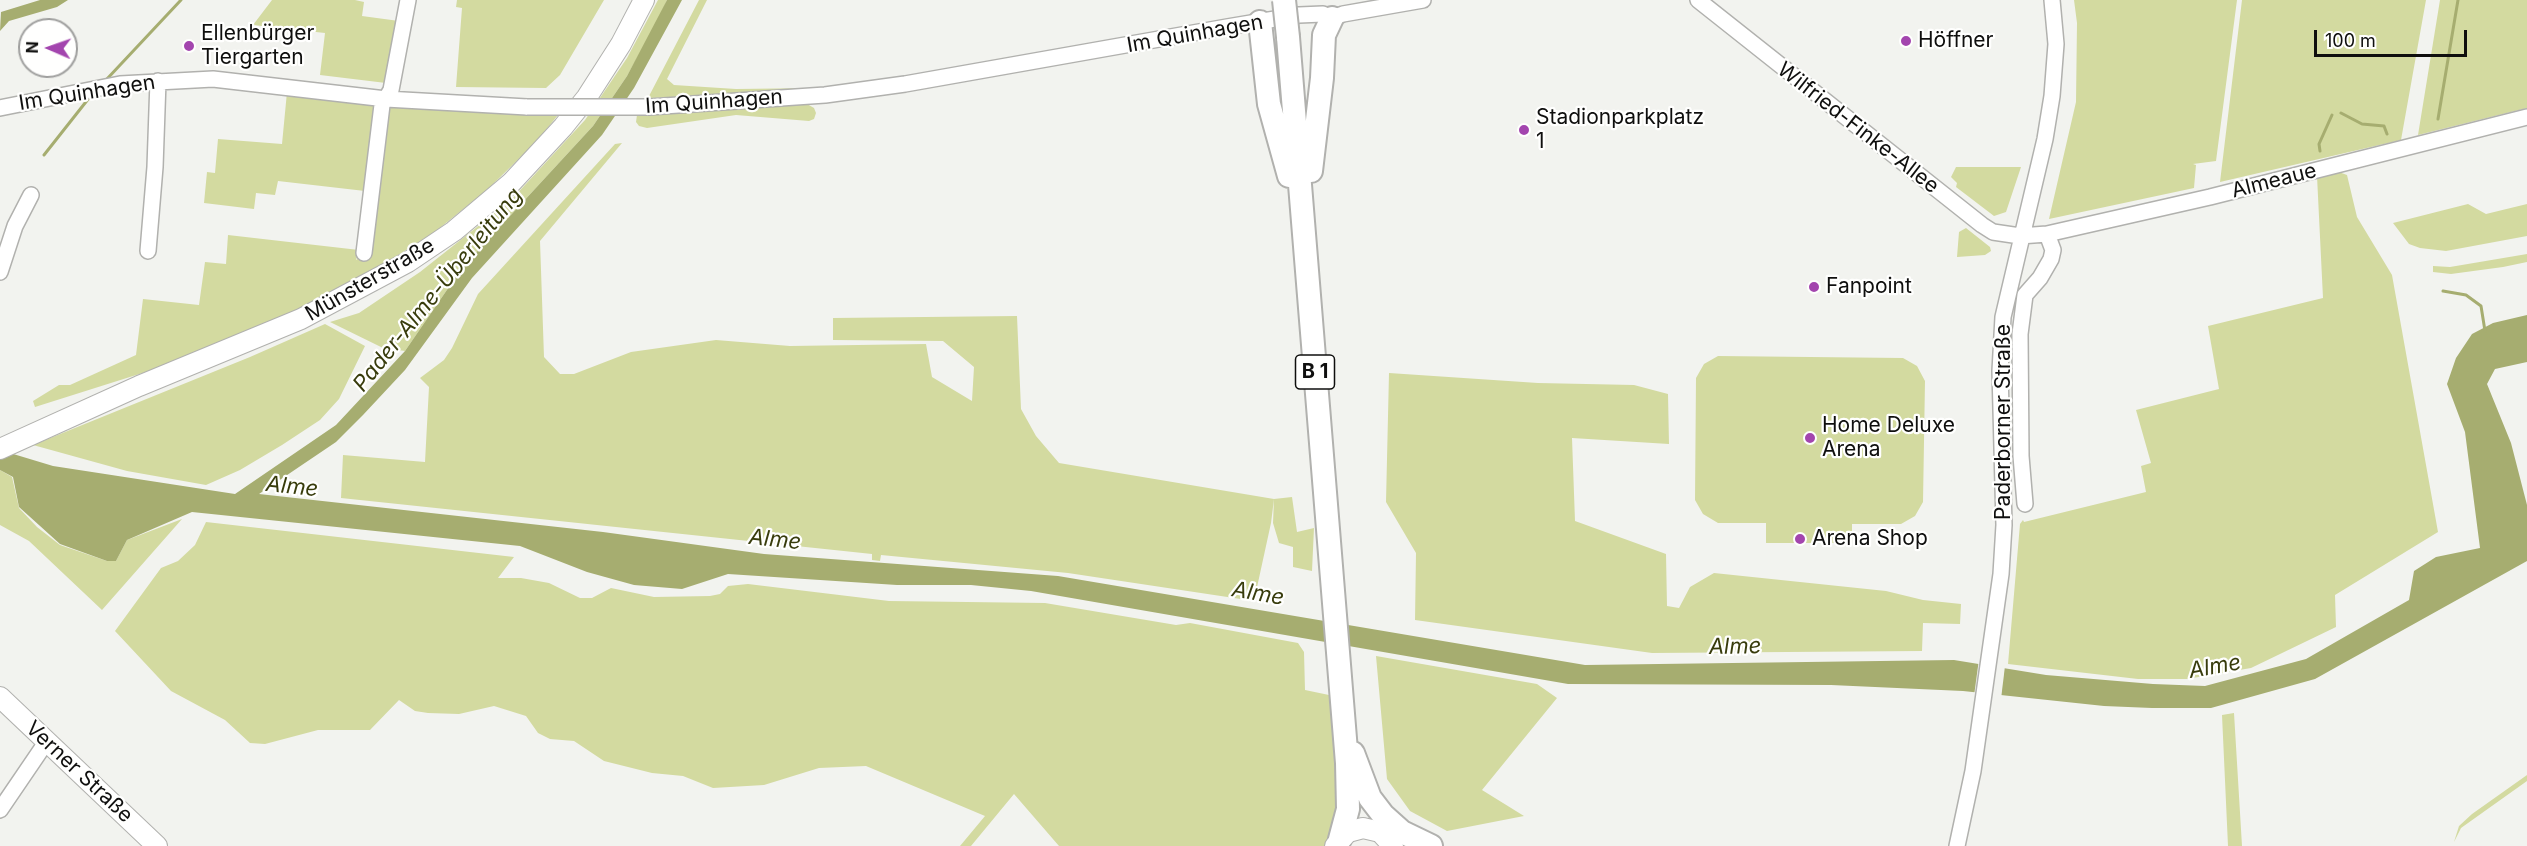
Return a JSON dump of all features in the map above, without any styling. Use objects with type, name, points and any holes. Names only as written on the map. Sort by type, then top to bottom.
[{"type":"highway","name":"B 1","points":[[1284,0],[1347,763],[1348,815],[1338,843]]},
{"type":"highway","points":[[1306,250],[1312,146],[1322,78],[1325,30],[1332,18]]},
{"type":"highway","name":"B 1","points":[[1260,22],[1269,104],[1285,157],[1306,250]]},
{"type":"highway","points":[[1344,728],[1370,798],[1383,815],[1402,832],[1431,846]]},
{"type":"highway","name":"B 1","points":[[1347,763],[1360,808],[1389,841]]},
{"type":"main road","name":"Münsterstraße","points":[[0,435],[139,386],[301,319],[408,262],[461,225],[511,183],[563,127],[587,97],[621,44],[644,0]]},
{"type":"main road","name":"Münsterstraße","points":[[0,449],[58,416]]},
{"type":"main road","name":"Verner Straße","points":[[0,697],[157,846]]},
{"type":"main road","name":"B 1","points":[[1338,843],[1358,829],[1389,841]]},
{"type":"street","points":[[364,253],[382,105],[392,90],[408,0]]},
{"type":"street","name":"Im Quinhagen","points":[[0,108],[120,84],[158,81],[225,80],[386,99],[527,107],[649,107],[825,95],[905,84],[1260,22],[1315,15],[1332,18],[1423,0]]},
{"type":"street","name":"Paderborner Straße","points":[[1957,846],[1979,729],[1994,630],[2004,525],[2001,339],[2007,294],[2040,160],[2052,96],[2056,44],[2052,0]]},
{"type":"street","name":"Wilfried-Finke-Allee","points":[[1701,1],[1982,225],[1993,232],[2020,236]]},
{"type":"street","points":[[148,251],[155,167],[158,81]]},
{"type":"street","name":"Almeaue","points":[[2020,236],[2047,234],[2527,117]]},
{"type":"street","points":[[0,272],[15,226],[31,195]]},
{"type":"street","points":[[0,220],[15,226]]},
{"type":"street","name":"Paderborner Straße","points":[[2025,504],[2020,421],[2020,334],[2025,295],[2040,278],[2051,259],[2053,250],[2047,234]]},
{"type":"street","points":[[0,810],[46,741]]},
{"type":"shaded area","points":[[40,0],[68,0],[57,7],[9,21],[0,31],[1,12]]},
{"type":"shaded area","points":[[272,0],[355,0],[364,2],[362,16],[399,21],[386,83],[320,75],[325,33],[253,25]]},
{"type":"shaded area","points":[[457,0],[604,0],[560,75],[546,88],[456,87],[462,8],[456,7]]},
{"type":"shaded area","points":[[658,0],[667,0],[658,20],[627,76],[593,126],[462,268],[405,351],[383,348],[330,322],[359,313],[420,272],[511,200],[585,120],[627,58]]},
{"type":"shaded area","points":[[667,0],[682,0],[634,88],[602,135],[472,278],[405,370],[363,415],[336,442],[259,494],[603,532],[764,554],[1058,576],[1585,665],[1954,660],[2046,675],[2205,686],[2306,659],[2409,600],[2414,571],[2436,557],[2480,548],[2465,432],[2447,384],[2456,358],[2472,334],[2493,323],[2527,315],[2527,362],[2495,369],[2487,384],[2511,443],[2527,505],[2527,561],[2315,679],[2211,708],[2152,708],[2104,706],[1963,691],[1831,685],[1568,684],[1031,591],[971,585],[897,585],[728,574],[682,589],[634,585],[587,572],[520,546],[192,512],[127,540],[116,561],[107,561],[60,544],[19,507],[13,477],[0,470],[0,450],[53,466],[235,494],[336,425],[405,351],[462,268],[593,126],[627,76]]},
{"type":"shaded area","points":[[699,0],[707,0],[667,79],[674,85],[736,89],[816,88],[742,96],[648,98]]},
{"type":"shaded area","points":[[2074,0],[2237,0],[2216,161],[2193,164],[2196,165],[2194,188],[2049,219],[2076,102],[2077,23]]},
{"type":"shaded area","points":[[2242,0],[2426,0],[2401,140],[2220,182]]},
{"type":"shaded area","points":[[2440,0],[2527,0],[2527,108],[2418,135]]},
{"type":"shaded area","points":[[287,92],[377,104],[365,191],[278,181],[275,195],[256,193],[254,209],[204,203],[207,172],[215,173],[218,139],[282,144]]},
{"type":"shaded area","points":[[807,104],[814,108],[816,113],[814,119],[809,121],[736,115],[647,128],[639,126],[636,122],[637,115]]},
{"type":"shaded area","points":[[392,106],[558,115],[537,141],[487,190],[436,231],[384,264],[298,309],[232,338],[152,370],[35,407],[33,401],[59,385],[70,385],[136,355],[143,299],[199,305],[205,262],[226,264],[228,235],[359,250],[356,260],[370,250],[384,119]]},
{"type":"shaded area","points":[[622,143],[540,241],[544,357],[560,374],[574,374],[631,352],[716,340],[790,346],[926,344],[932,377],[972,401],[974,367],[943,341],[833,340],[833,318],[1017,316],[1021,409],[1036,436],[1059,463],[1274,499],[1254,601],[1068,573],[881,555],[880,561],[872,560],[872,554],[341,498],[343,455],[425,462],[429,387],[420,378],[444,360],[478,294],[615,144]]},
{"type":"shaded area","points":[[1956,167],[2021,167],[2006,212],[1994,216],[1956,187],[1957,183],[1951,177]]},
{"type":"shaded area","points":[[2336,171],[2347,175],[2357,217],[2392,275],[2438,532],[2335,595],[2336,627],[2251,668],[2187,679],[2138,679],[2008,664],[2020,524],[2023,520],[2024,522],[2146,492],[2141,466],[2151,463],[2136,410],[2219,389],[2208,326],[2323,298],[2317,176]]},
{"type":"shaded area","points":[[2468,204],[2486,214],[2527,204],[2527,236],[2446,251],[2420,248],[2409,244],[2393,223]]},
{"type":"shaded area","points":[[1966,228],[1990,247],[1991,251],[1985,255],[1957,257],[1959,232]]},
{"type":"shaded area","points":[[2527,254],[2527,262],[2503,267],[2451,274],[2433,272],[2433,266],[2450,267]]},
{"type":"shaded area","points":[[325,324],[365,346],[339,399],[320,420],[282,445],[240,470],[206,485],[127,471],[33,445],[250,357]]},
{"type":"shaded area","name":"Home Deluxe Arena","points":[[1718,356],[1903,358],[1917,366],[1925,381],[1923,502],[1915,516],[1901,524],[1852,524],[1852,543],[1766,543],[1766,523],[1718,523],[1703,514],[1695,500],[1696,378],[1704,364]]},
{"type":"shaded area","points":[[1389,373],[1538,383],[1634,385],[1668,394],[1669,444],[1572,438],[1575,521],[1666,554],[1667,606],[1679,608],[1690,587],[1714,573],[1886,591],[1923,600],[1961,604],[1960,624],[1923,623],[1922,651],[1652,653],[1415,620],[1416,553],[1386,502]]},
{"type":"shaded area","points":[[0,470],[12,477],[19,508],[37,527],[60,545],[107,561],[116,561],[127,540],[182,519],[102,610],[29,541],[0,525]]},
{"type":"shaded area","points":[[1292,497],[1297,532],[1314,528],[1312,571],[1293,567],[1293,547],[1279,543],[1273,523],[1274,499]]},
{"type":"shaded area","points":[[206,522],[514,557],[498,578],[521,578],[549,583],[580,598],[592,598],[611,588],[654,597],[710,596],[720,594],[728,586],[748,584],[889,601],[1045,603],[1176,625],[1190,623],[1298,643],[1304,652],[1305,690],[1329,695],[1342,792],[1325,846],[1059,846],[1014,794],[971,846],[960,846],[985,816],[866,766],[819,768],[764,785],[713,788],[683,776],[652,773],[604,761],[574,741],[550,739],[538,733],[526,716],[494,706],[459,714],[428,713],[415,711],[399,700],[370,730],[318,730],[265,744],[250,743],[225,720],[171,691],[115,631],[161,568],[178,561],[195,545]]},
{"type":"shaded area","points":[[1376,656],[1537,684],[1557,698],[1482,790],[1524,816],[1447,831],[1410,811],[1387,779]]},
{"type":"shaded area","points":[[2234,713],[2242,846],[2228,846],[2222,715]]},
{"type":"shaded area","points":[[2527,775],[2527,781],[2461,828],[2454,842],[2459,826],[2472,814]]},
{"type":"pier","points":[[1979,659],[2005,666],[2001,699],[1974,696]]},
{"type":"waterway","points":[[106,80],[181,0]]},
{"type":"waterway","points":[[2438,119],[2458,0]]},
{"type":"waterway","points":[[44,155],[89,98]]},
{"type":"waterway","points":[[2341,113],[2362,124],[2384,126],[2387,134]]},
{"type":"waterway","points":[[2320,151],[2319,144],[2332,115]]},
{"type":"waterway","points":[[2443,291],[2466,295],[2481,306],[2485,331]]},
{"type":"place","name":"Höffner","points":[[1906,41]]},
{"type":"place","name":"Ellenbürger Tiergarten","points":[[189,46]]},
{"type":"place","name":"Stadionparkplatz 1","points":[[1524,130]]},
{"type":"place","name":"Fanpoint","points":[[1814,287]]},
{"type":"place","name":"Home Deluxe Arena","points":[[1810,438]]},
{"type":"place","name":"Arena Shop","points":[[1800,539]]},
{"type":"water label","name":"Pader-Alme-Überleitung","points":[[438,290]]},
{"type":"water label","name":"Alme","points":[[292,487]]},
{"type":"water label","name":"Alme","points":[[775,540]]},
{"type":"water label","name":"Alme","points":[[1258,594]]},
{"type":"water label","name":"Alme","points":[[1735,647]]},
{"type":"water label","name":"Alme","points":[[2215,667]]}]
